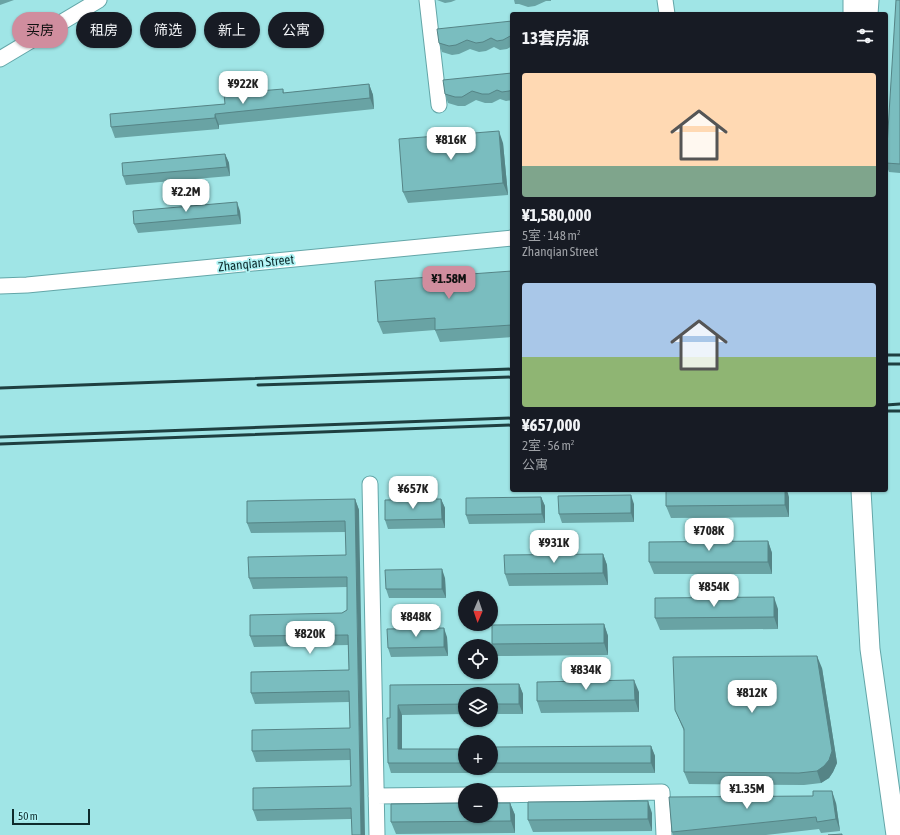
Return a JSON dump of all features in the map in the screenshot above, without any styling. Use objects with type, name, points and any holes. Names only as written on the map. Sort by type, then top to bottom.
[{"type":"main road","points":[[853,12],[854,0]]},
{"type":"main road","points":[[868,12],[869,0]]},
{"type":"main road","points":[[861,492],[870,649],[896,835]]},
{"type":"main road","points":[[872,492],[882,647],[900,769]]},
{"type":"street","points":[[0,59],[99,0]]},
{"type":"street","points":[[427,0],[439,105]]},
{"type":"street","points":[[665,0],[667,12]]},
{"type":"street","name":"Zhanqian Street","points":[[0,286],[27,285],[510,238]]},
{"type":"street","points":[[370,484],[377,835]]},
{"type":"street","points":[[498,795],[662,792],[664,835]]},
{"type":"street","points":[[376,796],[458,795]]},
{"type":"building","points":[[896,0],[900,0],[900,164],[888,163],[888,130]]},
{"type":"building","points":[[510,21],[510,36],[497,41],[491,38],[483,42],[476,43],[467,40],[456,45],[449,46],[439,43],[437,29]]},
{"type":"building","points":[[510,73],[510,91],[502,92],[497,90],[489,94],[482,94],[472,91],[462,97],[455,97],[445,94],[443,80]]},
{"type":"building","points":[[369,84],[370,98],[215,114],[215,118],[111,127],[110,114],[225,104],[224,94],[283,89],[283,93]]},
{"type":"building","points":[[499,131],[503,183],[403,192],[399,139]]},
{"type":"building","points":[[225,154],[227,167],[123,176],[122,163]]},
{"type":"building","points":[[237,202],[238,215],[134,224],[133,211]]},
{"type":"building","points":[[510,271],[510,325],[435,330],[435,318],[378,322],[375,281]]},
{"type":"building","points":[[666,492],[785,492],[785,505],[666,506]]},
{"type":"building","points":[[631,495],[631,513],[559,514],[558,496]]},
{"type":"building","points":[[541,497],[542,514],[466,515],[466,498]]},
{"type":"building","points":[[355,499],[361,835],[352,835],[351,808],[253,810],[253,788],[351,786],[350,749],[252,751],[252,730],[350,728],[349,691],[251,693],[251,672],[349,670],[348,635],[250,636],[250,615],[342,613],[347,610],[347,577],[249,578],[248,557],[346,555],[345,521],[247,523],[247,501]]},
{"type":"building","points":[[441,499],[442,519],[385,520],[385,500]]},
{"type":"building","points":[[768,541],[768,562],[649,562],[649,542]]},
{"type":"building","points":[[603,554],[603,573],[505,574],[504,555]]},
{"type":"building","points":[[442,569],[442,589],[386,589],[385,570]]},
{"type":"building","points":[[774,597],[774,617],[655,618],[655,598]]},
{"type":"building","points":[[604,624],[604,643],[498,644],[498,639],[492,639],[492,631],[498,631],[498,625]]},
{"type":"building","points":[[444,628],[444,647],[388,648],[387,629]]},
{"type":"building","points":[[817,656],[832,751],[829,760],[824,766],[817,771],[799,773],[684,772],[684,729],[675,710],[673,657]]},
{"type":"building","points":[[634,680],[635,700],[537,701],[537,682]]},
{"type":"building","points":[[519,684],[519,704],[498,704],[498,687],[458,687],[458,704],[398,705],[398,749],[458,749],[458,763],[388,763],[387,718],[390,718],[390,685]]},
{"type":"building","points":[[651,746],[651,763],[498,763],[498,747]]},
{"type":"building","points":[[813,791],[832,791],[836,819],[817,822],[816,817],[672,832],[669,797],[813,796]]},
{"type":"building","points":[[648,801],[648,819],[528,820],[528,802]]},
{"type":"building","points":[[458,803],[458,821],[391,822],[391,804]]},
{"type":"building","points":[[498,803],[510,803],[511,821],[498,821]]},
{"type":"railway","points":[[888,355],[900,355]]},
{"type":"railway","points":[[888,364],[900,364]]},
{"type":"railway","points":[[0,388],[510,369]]},
{"type":"railway","points":[[258,385],[510,377]]},
{"type":"railway","points":[[888,405],[900,404]]},
{"type":"railway","points":[[888,411],[900,411]]},
{"type":"railway","points":[[0,437],[510,418]]},
{"type":"railway","points":[[0,444],[510,425]]}]
